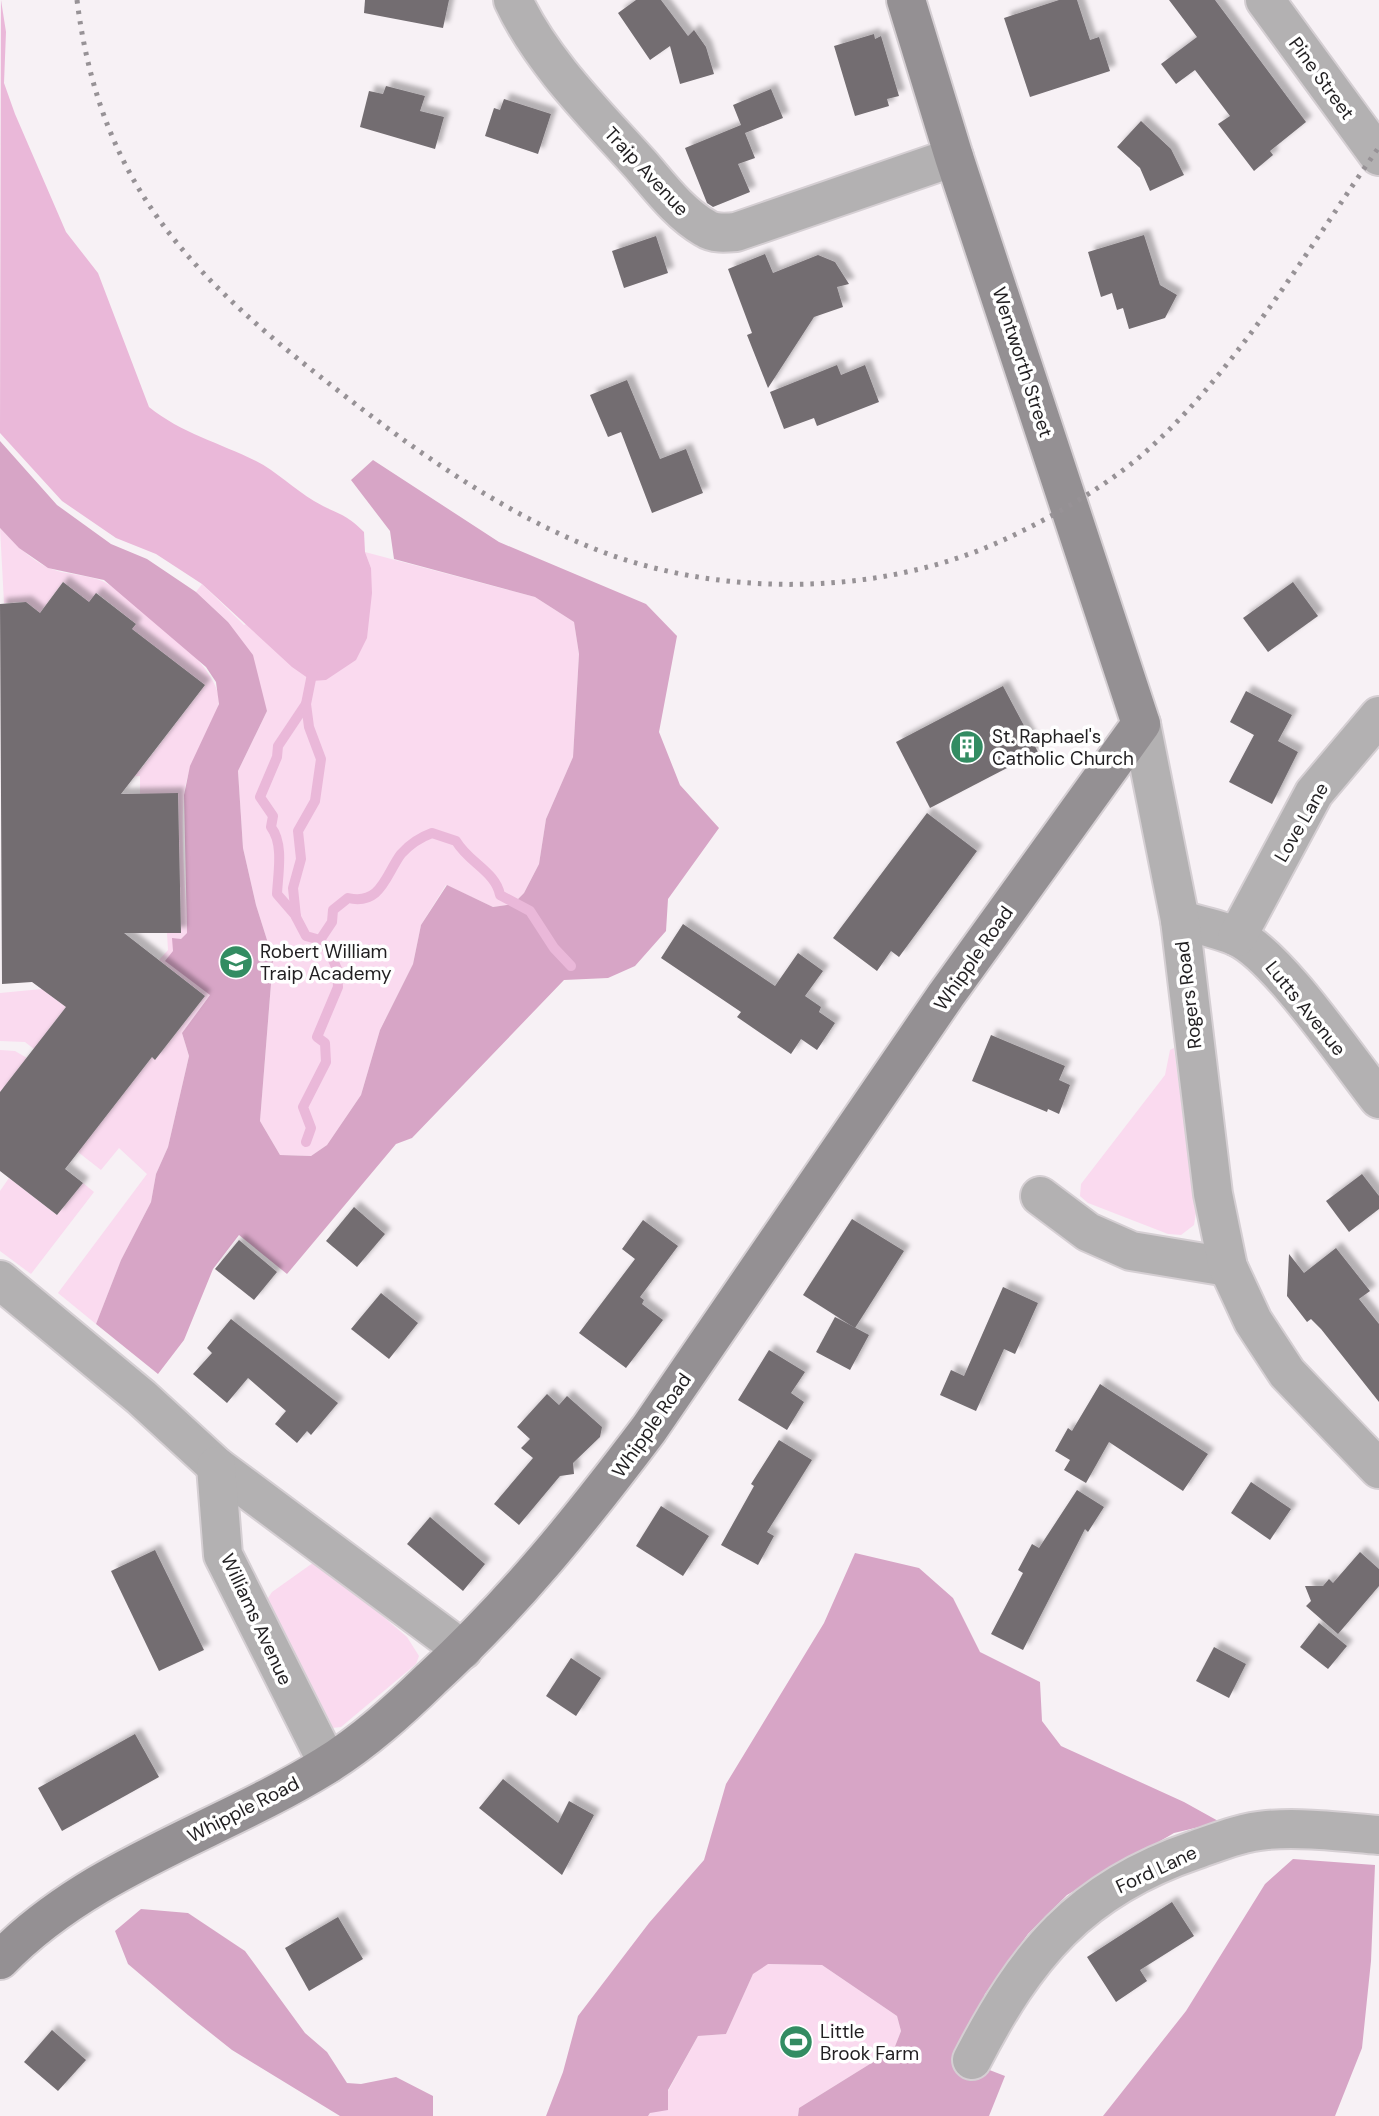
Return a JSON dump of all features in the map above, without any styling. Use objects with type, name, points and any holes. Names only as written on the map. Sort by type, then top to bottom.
[{"type":"main road","name":"Wentworth Street","points":[[906,0],[954,157],[1141,724]]},
{"type":"main road","name":"Whipple Road","points":[[5,1945],[90,1890],[328,1764],[377,1728],[463,1650],[561,1545],[625,1462],[962,973],[1141,724]]},
{"type":"street","name":"Traip Avenue","points":[[513,0],[527,30],[602,122],[672,201],[707,230],[736,232],[954,157]]},
{"type":"street","name":"Pine Street","points":[[1265,0],[1379,156]]},
{"type":"street","name":"Love Lane","points":[[1237,937],[1314,793],[1379,716]]},
{"type":"street","name":"Rogers Road","points":[[1141,724],[1180,920],[1212,1182],[1228,1267],[1253,1321],[1287,1373],[1379,1469]]},
{"type":"street","name":"Lutts Avenue","points":[[1180,920],[1237,937],[1256,949],[1276,969],[1379,1099]]},
{"type":"street","points":[[1040,1196],[1088,1232],[1131,1251],[1228,1267]]},
{"type":"street","points":[[0,1280],[141,1397],[216,1466],[463,1650]]},
{"type":"street","name":"Williams Avenue","points":[[216,1466],[223,1555],[328,1764]]},
{"type":"street","name":"Ford Lane","points":[[972,2060],[1024,1970],[1080,1911],[1121,1882],[1173,1857],[1264,1830],[1298,1829],[1379,1835]]},
{"type":"shaded area","points":[[1,0],[6,32],[4,83],[15,114],[66,232],[98,273],[149,407],[187,431],[263,465],[364,532],[365,552],[371,568],[372,593],[367,638],[356,660],[326,680],[312,681],[292,667],[202,584],[156,554],[116,538],[62,501],[0,433]]},
{"type":"shaded area","points":[[0,441],[57,505],[111,544],[147,559],[196,592],[228,622],[253,655],[267,711],[238,771],[243,848],[256,905],[273,959],[260,1121],[280,1155],[311,1156],[327,1145],[361,1095],[380,1030],[413,964],[421,925],[447,885],[493,907],[513,904],[524,893],[539,864],[546,819],[573,757],[579,654],[574,622],[535,597],[394,559],[390,531],[351,480],[373,460],[499,542],[646,604],[677,636],[659,732],[680,785],[719,828],[668,899],[666,931],[635,966],[608,978],[564,980],[412,1138],[396,1144],[287,1274],[239,1235],[213,1269],[184,1340],[158,1374],[96,1324],[121,1260],[151,1202],[156,1174],[168,1147],[189,1056],[182,1033],[210,995],[165,961],[173,951],[172,938],[181,939],[187,933],[184,795],[190,766],[219,704],[216,682],[206,667],[104,580],[48,568],[19,548],[0,528]]},
{"type":"shaded area","points":[[0,528],[42,565],[57,571],[91,577],[114,588],[161,625],[197,659],[218,692],[218,707],[189,772],[183,812],[187,933],[182,939],[210,995],[182,1033],[189,1056],[168,1147],[156,1174],[151,1202],[121,1260],[96,1324],[58,1293],[147,1174],[119,1148],[101,1170],[78,1152],[152,1057],[155,1060],[205,996],[159,960],[168,950],[167,933],[181,933],[178,794],[140,794],[140,776],[123,777],[140,770],[205,685],[132,629],[136,624],[97,593],[89,602],[63,582],[40,613],[26,602],[4,603]]},
{"type":"shaded area","points":[[365,552],[535,597],[574,622],[579,654],[573,757],[546,819],[539,864],[524,893],[513,904],[493,907],[446,885],[421,925],[413,964],[380,1030],[361,1095],[327,1145],[311,1156],[280,1155],[260,1121],[273,959],[256,905],[243,848],[238,771],[267,711],[228,622],[196,592],[202,584],[244,625],[371,568]]},
{"type":"shaded area","points":[[42,989],[66,1007],[34,1049],[25,1042],[0,1041],[0,993]]},
{"type":"shaded area","points":[[1174,1048],[1196,1213],[1194,1225],[1181,1235],[1168,1234],[1088,1203],[1080,1196],[1081,1184],[1165,1075],[1170,1050]]},
{"type":"shaded area","points":[[0,1050],[15,1051],[27,1058],[0,1092]]},
{"type":"shaded area","points":[[9,1178],[57,1215],[83,1183],[94,1192],[31,1274],[0,1251],[0,1191]]},
{"type":"shaded area","points":[[855,1553],[919,1568],[953,1598],[980,1652],[1040,1682],[1042,1721],[1061,1746],[1184,1802],[1220,1822],[1174,1833],[1067,1895],[1028,1934],[985,1994],[961,2059],[1005,2076],[989,2116],[798,2116],[799,2108],[894,2049],[901,2031],[897,2016],[822,1965],[768,1964],[753,1974],[726,2034],[698,2036],[668,2090],[668,2110],[650,2113],[648,2116],[546,2116],[563,2072],[578,2016],[649,1923],[704,1860],[726,1784],[824,1623]]},
{"type":"shaded area","points":[[317,1560],[407,1637],[419,1656],[416,1664],[341,1727],[332,1728],[324,1721],[266,1601],[272,1592]]},
{"type":"shaded area","points":[[1293,1859],[1375,1865],[1371,1961],[1362,2048],[1335,2116],[1103,2116],[1186,2011],[1265,1884]]},
{"type":"shaded area","points":[[141,1909],[188,1913],[245,1951],[305,2033],[327,2052],[347,2083],[361,2084],[396,2077],[433,2096],[433,2116],[340,2116],[232,2050],[128,1964],[115,1931]]},
{"type":"shaded area","name":"Little Brook Farm","points":[[767,1964],[822,1965],[897,2016],[901,2031],[894,2049],[799,2108],[798,2116],[648,2116],[668,2091],[698,2036],[726,2034],[753,1974]]},
{"type":"building","points":[[365,0],[449,0],[443,28],[364,13]]},
{"type":"building","points":[[636,0],[661,0],[688,36],[694,30],[706,47],[714,74],[680,84],[670,46],[650,60],[618,13]]},
{"type":"building","points":[[1059,0],[1077,0],[1090,40],[1099,37],[1110,71],[1030,97],[1004,18]]},
{"type":"building","points":[[1169,0],[1215,0],[1306,122],[1270,151],[1273,155],[1254,171],[1218,124],[1230,116],[1195,70],[1176,84],[1161,64],[1197,37]]},
{"type":"building","points":[[874,34],[875,39],[881,36],[899,96],[887,99],[889,106],[855,116],[834,46]]},
{"type":"building","points":[[386,86],[425,96],[420,111],[444,117],[435,149],[360,127],[369,91],[383,94]]},
{"type":"building","points":[[771,89],[783,118],[745,133],[755,158],[738,164],[750,192],[713,207],[707,203],[685,148],[741,125],[733,105]]},
{"type":"building","points":[[504,99],[551,114],[538,154],[485,136],[494,108],[500,110]]},
{"type":"building","points":[[1141,121],[1171,149],[1184,175],[1150,191],[1140,168],[1117,147]]},
{"type":"building","points":[[1144,235],[1160,285],[1177,295],[1165,318],[1129,329],[1123,308],[1117,310],[1112,293],[1101,297],[1088,252]]},
{"type":"building","points":[[656,236],[668,273],[624,288],[612,251]]},
{"type":"building","points":[[765,254],[773,273],[818,255],[835,262],[849,284],[837,287],[843,307],[814,317],[768,388],[747,335],[752,333],[728,269]]},
{"type":"building","points":[[837,365],[841,375],[865,365],[879,402],[817,426],[814,418],[784,429],[770,392]]},
{"type":"building","points":[[627,380],[660,459],[686,449],[703,493],[652,513],[621,432],[608,437],[590,395]]},
{"type":"building","points":[[63,582],[89,602],[96,593],[136,624],[132,629],[205,685],[121,794],[178,793],[181,933],[124,933],[205,996],[155,1060],[152,1057],[65,1169],[83,1183],[57,1215],[0,1171],[0,1092],[66,1007],[32,982],[2,984],[0,604],[26,602],[40,613]]},
{"type":"building","points":[[1293,582],[1318,616],[1268,652],[1243,618]]},
{"type":"building","name":"St. Raphael's Catholic Church","points":[[1003,686],[1038,752],[930,808],[896,742]]},
{"type":"building","points":[[1246,691],[1292,715],[1278,741],[1298,752],[1272,804],[1229,782],[1254,735],[1230,722]]},
{"type":"building","points":[[927,813],[977,851],[899,957],[891,951],[877,971],[833,938]]},
{"type":"building","points":[[683,924],[775,986],[798,953],[823,971],[805,996],[821,1007],[819,1012],[835,1023],[817,1050],[801,1039],[791,1054],[737,1017],[741,1012],[661,958]]},
{"type":"building","points":[[991,1035],[1065,1066],[1059,1080],[1070,1085],[1059,1114],[1048,1109],[1047,1112],[972,1081]]},
{"type":"building","points":[[1362,1174],[1379,1196],[1379,1209],[1349,1232],[1326,1201]]},
{"type":"building","points":[[354,1207],[385,1234],[357,1267],[326,1241]]},
{"type":"building","points":[[852,1219],[904,1251],[855,1328],[803,1295]]},
{"type":"building","points":[[643,1220],[678,1246],[640,1297],[644,1300],[642,1304],[663,1320],[626,1368],[579,1333],[635,1259],[622,1249]]},
{"type":"building","points":[[239,1240],[277,1272],[254,1300],[215,1269]]},
{"type":"building","points":[[1336,1248],[1370,1291],[1359,1299],[1379,1324],[1379,1402],[1321,1329],[1311,1319],[1307,1322],[1287,1296],[1289,1254],[1304,1273]]},
{"type":"building","points":[[1003,1287],[1038,1303],[1015,1354],[1004,1349],[976,1411],[940,1395],[951,1370],[964,1376]]},
{"type":"building","points":[[381,1293],[418,1323],[389,1359],[351,1329]]},
{"type":"building","points":[[835,1317],[869,1335],[850,1370],[816,1352]]},
{"type":"building","points":[[231,1319],[338,1403],[311,1435],[307,1431],[297,1443],[275,1424],[286,1411],[248,1378],[227,1403],[193,1374],[212,1353],[207,1348]]},
{"type":"building","points":[[769,1350],[805,1372],[791,1393],[804,1402],[787,1430],[738,1400]]},
{"type":"building","points":[[1100,1384],[1208,1454],[1183,1491],[1109,1442],[1086,1483],[1064,1470],[1070,1460],[1055,1451],[1068,1428],[1072,1431]]},
{"type":"building","points":[[547,1394],[559,1405],[567,1396],[602,1427],[600,1437],[573,1463],[574,1474],[560,1476],[519,1525],[494,1504],[533,1458],[521,1448],[530,1439],[517,1427]]},
{"type":"building","points":[[779,1440],[812,1460],[767,1532],[774,1536],[758,1565],[721,1545],[754,1486],[751,1484]]},
{"type":"building","points":[[1251,1482],[1291,1509],[1270,1540],[1231,1513]]},
{"type":"building","points":[[1077,1490],[1104,1507],[1088,1532],[1085,1529],[1023,1650],[991,1634],[1023,1573],[1018,1570],[1032,1544],[1039,1548]]},
{"type":"building","points":[[661,1506],[709,1536],[683,1576],[636,1546]]},
{"type":"building","points":[[430,1517],[485,1564],[463,1591],[407,1544]]},
{"type":"building","points":[[155,1550],[204,1650],[159,1671],[111,1571]]},
{"type":"building","points":[[1360,1552],[1379,1569],[1379,1586],[1338,1634],[1306,1606],[1311,1601],[1305,1586],[1323,1586],[1329,1579],[1333,1583]]},
{"type":"building","points":[[1319,1623],[1347,1646],[1328,1669],[1300,1647]]},
{"type":"building","points":[[1214,1647],[1246,1664],[1229,1698],[1196,1681]]},
{"type":"building","points":[[571,1658],[601,1678],[576,1716],[546,1696]]},
{"type":"building","points":[[135,1734],[159,1777],[62,1831],[38,1788]]},
{"type":"building","points":[[503,1779],[558,1823],[569,1801],[594,1815],[562,1875],[479,1808]]},
{"type":"building","points":[[1172,1902],[1194,1936],[1140,1970],[1147,1981],[1116,2002],[1087,1957]]},
{"type":"building","points":[[338,1917],[363,1959],[309,1991],[285,1948]]},
{"type":"building","points":[[52,2030],[86,2060],[58,2091],[24,2062]]},
{"type":"waterway","points":[[306,1142],[311,1128],[303,1107],[326,1062],[325,1043],[317,1037],[338,987],[337,969],[329,951],[320,940],[306,936],[296,917],[293,888],[301,859],[298,831],[315,801],[321,759],[309,727],[306,704],[313,669]]},
{"type":"waterway","points":[[296,916],[277,894],[278,842],[271,827],[273,816],[260,797],[277,757],[278,746],[306,704]]},
{"type":"waterway","points":[[320,940],[332,922],[333,910],[348,898],[359,899],[375,893],[401,854],[432,833],[456,841],[493,880],[500,895],[530,911],[554,948],[571,966]]},
{"type":"railway","points":[[77,0],[89,68],[108,127],[134,180],[165,228],[202,272],[245,314],[402,439],[460,479],[521,515],[585,545],[634,562],[685,575],[738,582],[846,582],[899,574],[950,560],[999,542],[1053,515],[1104,484],[1136,460],[1171,428],[1236,353],[1379,147]]},
{"type":"place","name":"St. Raphael's Catholic Church","points":[[967,747]]},
{"type":"place","name":"Robert William Traip Academy","points":[[236,962]]},
{"type":"place","name":"Little Brook Farm","points":[[796,2042]]}]
